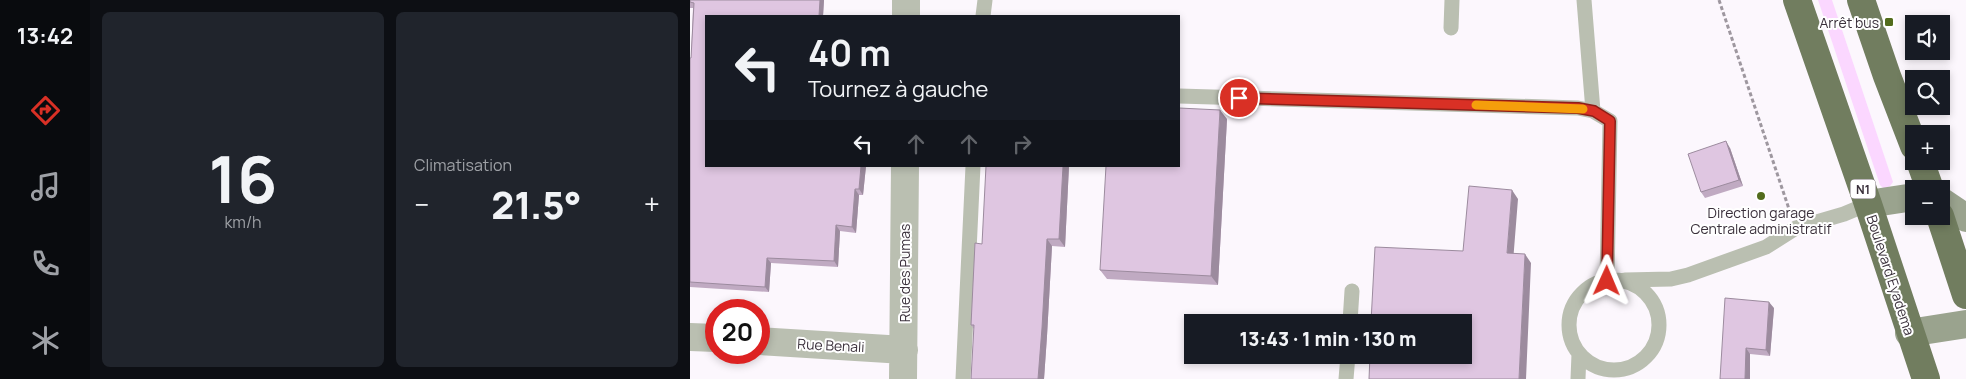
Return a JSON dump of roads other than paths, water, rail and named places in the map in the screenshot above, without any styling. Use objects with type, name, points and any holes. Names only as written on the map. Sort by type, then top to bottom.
[{"type":"highway","name":"Boulevard Eyadema","points":[[1797,0],[1926,379]]},
{"type":"highway","points":[[1861,0],[1906,125]]},
{"type":"highway","points":[[1943,225],[1966,295]]},
{"type":"street","points":[[906,0],[906,15]]},
{"type":"street","name":"Rue des Pumas","points":[[903,379],[905,167]]},
{"type":"street","points":[[1868,204],[1905,199]]},
{"type":"street","points":[[1950,207],[1966,218]]},
{"type":"street","points":[[1909,333],[1966,324]]},
{"type":"street","points":[[690,337],[705,338]]},
{"type":"street","name":"Rue Benali","points":[[770,342],[904,350]]},
{"type":"lane","points":[[983,15],[985,0]]},
{"type":"lane","points":[[1451,28],[1452,0]]},
{"type":"lane","points":[[1584,0],[1594,111]]},
{"type":"lane","points":[[1180,96],[1568,108],[1594,111],[1610,121],[1614,281]]},
{"type":"lane","points":[[963,379],[973,167]]},
{"type":"lane","points":[[1614,281],[1637,287],[1649,297],[1660,325],[1657,341],[1637,372],[1606,370],[1590,364],[1578,354],[1571,340],[1569,324],[1572,309],[1580,296],[1592,286],[1614,281],[1671,279],[1688,275],[1766,247],[1796,228],[1844,214],[1868,204]]},
{"type":"lane","points":[[1351,314],[1352,291]]},
{"type":"lane","points":[[1578,354],[1578,379]]},
{"type":"lane","points":[[1346,379],[1347,364]]},
{"type":"place","name":"Arrêt bus","points":[[1889,22]]},
{"type":"place","name":"Direction garage Centrale administratif","points":[[1761,196]]}]
